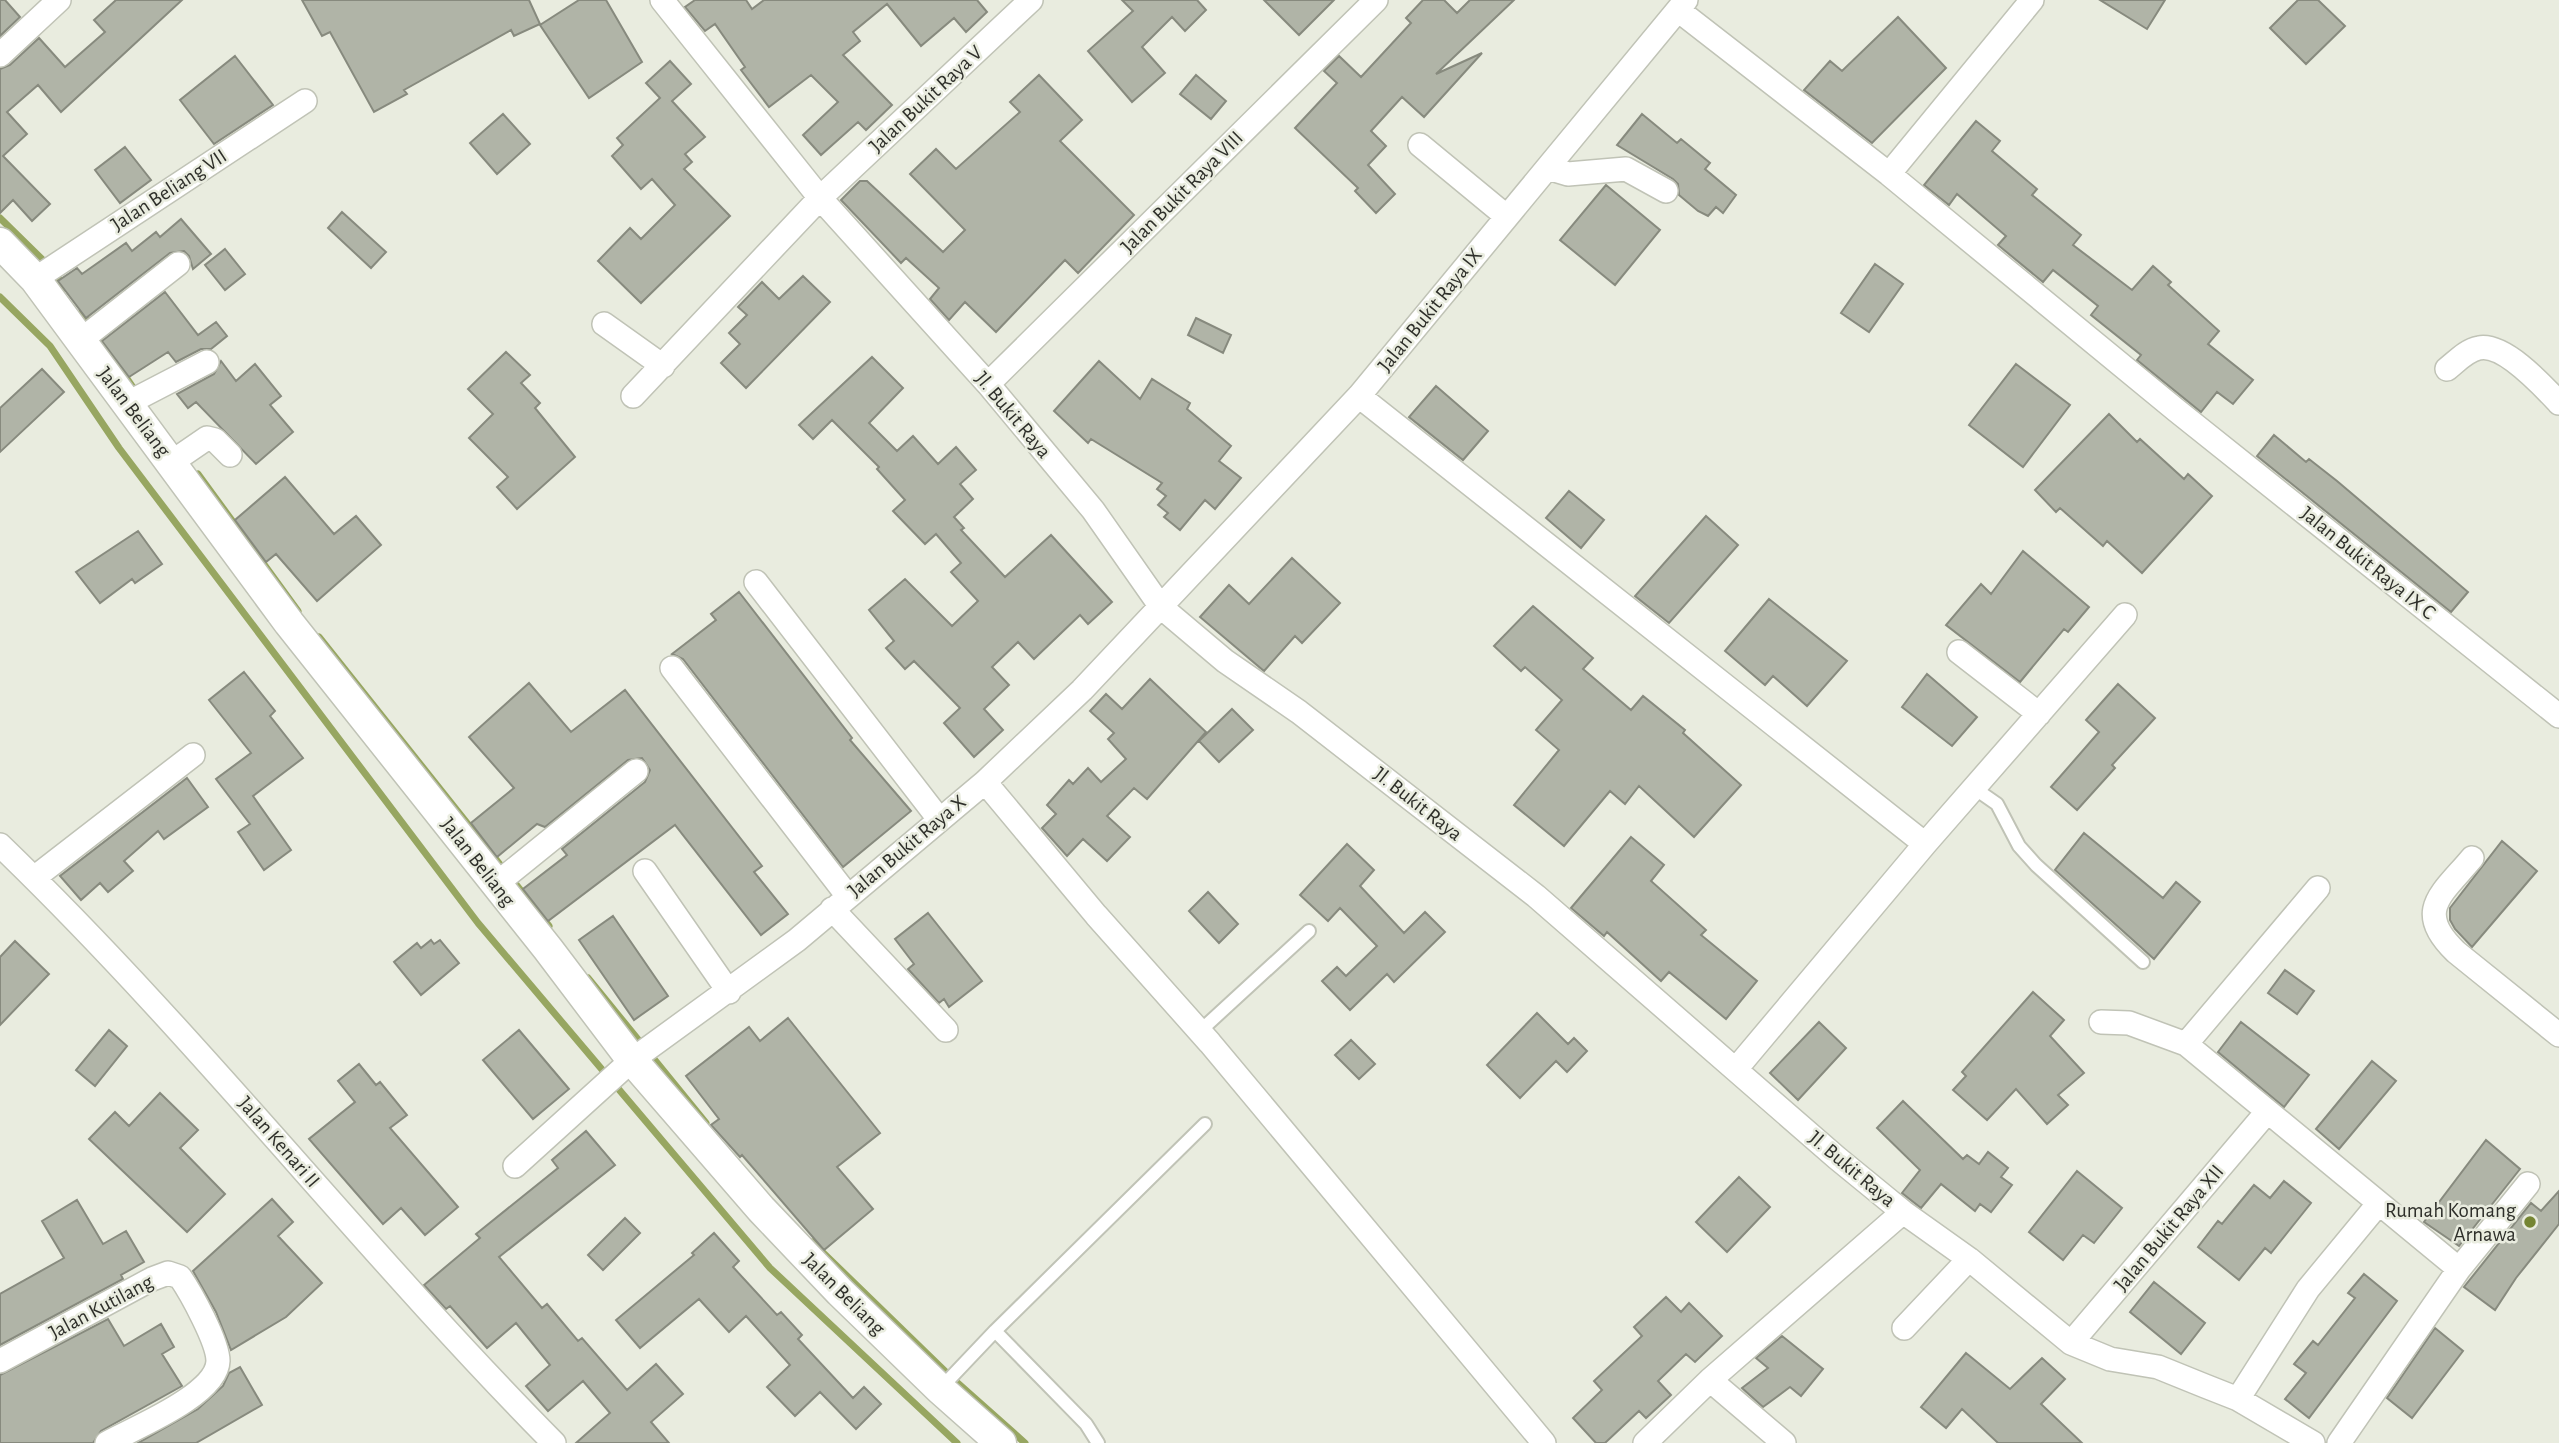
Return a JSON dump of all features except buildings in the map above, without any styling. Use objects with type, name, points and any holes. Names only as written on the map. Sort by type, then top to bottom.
[{"type":"street","points":[[0,55],[59,0]]},
{"type":"street","name":"Jl. Bukit Raya","points":[[662,0],[820,198],[988,384],[1093,510],[1161,607],[1225,661],[1299,712],[1536,897],[1903,1212],[1969,1259],[2071,1343],[2110,1359],[2158,1367],[2238,1399],[2313,1443]]},
{"type":"street","name":"Jalan Bukit Raya V","points":[[633,396],[820,198],[1031,0]]},
{"type":"street","name":"Jalan Bukit Raya VIII","points":[[988,384],[1376,0]]},
{"type":"street","points":[[1889,174],[2032,0]]},
{"type":"street","name":"Jalan Bukit Raya IX C","points":[[1682,5],[2176,410],[2558,713]]},
{"type":"street","name":"Jalan Bukit Raya IX","points":[[1161,607],[1359,396],[1682,5]]},
{"type":"street","name":"Jalan Beliang VII","points":[[35,279],[304,101]]},
{"type":"street","points":[[1420,145],[1506,216]]},
{"type":"street","points":[[1548,168],[1568,174],[1626,169],[1666,191]]},
{"type":"street","name":"Jalan Beliang","points":[[0,243],[35,279],[289,623],[632,1060],[761,1209],[940,1390],[1001,1443]]},
{"type":"street","points":[[81,340],[178,264]]},
{"type":"street","points":[[604,324],[663,366]]},
{"type":"street","points":[[2447,369],[2464,355],[2478,348],[2488,348],[2512,360],[2559,403]]},
{"type":"street","points":[[126,404],[206,362]]},
{"type":"street","points":[[1359,396],[1925,844]]},
{"type":"street","points":[[172,462],[207,438],[230,455]]},
{"type":"street","points":[[756,582],[939,819]]},
{"type":"street","name":"Jalan Bukit Raya X","points":[[515,1166],[632,1060],[729,992],[985,782],[1082,690],[1161,607]]},
{"type":"street","points":[[1736,1069],[1925,844],[2124,615]]},
{"type":"street","points":[[1959,652],[2039,714]]},
{"type":"street","points":[[672,668],[839,902],[946,1030]]},
{"type":"street","points":[[34,878],[193,755]]},
{"type":"street","points":[[495,885],[636,771]]},
{"type":"street","points":[[985,782],[1096,915],[1200,1031],[1544,1443]]},
{"type":"street","name":"Jalan Kenari II","points":[[0,845],[247,1106],[476,1363],[554,1443]]},
{"type":"street","points":[[2472,858],[2437,900],[2432,914],[2434,924],[2442,938],[2456,952],[2559,1035]]},
{"type":"street","points":[[645,871],[729,992]]},
{"type":"street","points":[[2186,1044],[2318,888]]},
{"type":"street","points":[[2101,1022],[2129,1023],[2186,1044],[2459,1269]]},
{"type":"street","name":"Jalan Bukit Raya XII","points":[[2071,1343],[2267,1112]]},
{"type":"street","points":[[2339,1443],[2459,1269],[2528,1184]]},
{"type":"street","points":[[2238,1399],[2308,1289],[2379,1203]]},
{"type":"street","points":[[1645,1443],[1710,1380],[1903,1212]]},
{"type":"street","points":[[1904,1328],[1969,1259]]},
{"type":"street","name":"Jalan Kutilang","points":[[0,1361],[152,1279],[168,1273],[180,1277],[215,1346],[218,1360],[214,1376],[184,1401],[107,1443]]},
{"type":"street","points":[[1710,1380],[1784,1443]]},
{"type":"lane","points":[[1973,788],[1997,804],[2019,846],[2036,865],[2143,962]]},
{"type":"lane","points":[[1200,1031],[1309,930]]},
{"type":"lane","points":[[940,1390],[995,1331],[1205,1124]]},
{"type":"lane","points":[[995,1331],[1086,1423],[1098,1443]]},
{"type":"waterway","points":[[0,218],[51,268],[65,288]]},
{"type":"waterway","points":[[0,297],[50,346],[119,448],[478,923],[770,1268],[957,1443]]},
{"type":"waterway","points":[[82,312],[138,395]]},
{"type":"waterway","points":[[198,474],[298,611]]},
{"type":"waterway","points":[[319,637],[549,926]]},
{"type":"waterway","points":[[588,978],[706,1123]]},
{"type":"waterway","points":[[812,1242],[951,1377],[1025,1443]]},
{"type":"place","name":"Rumah Komang Arnawa","points":[[2530,1222]]}]
